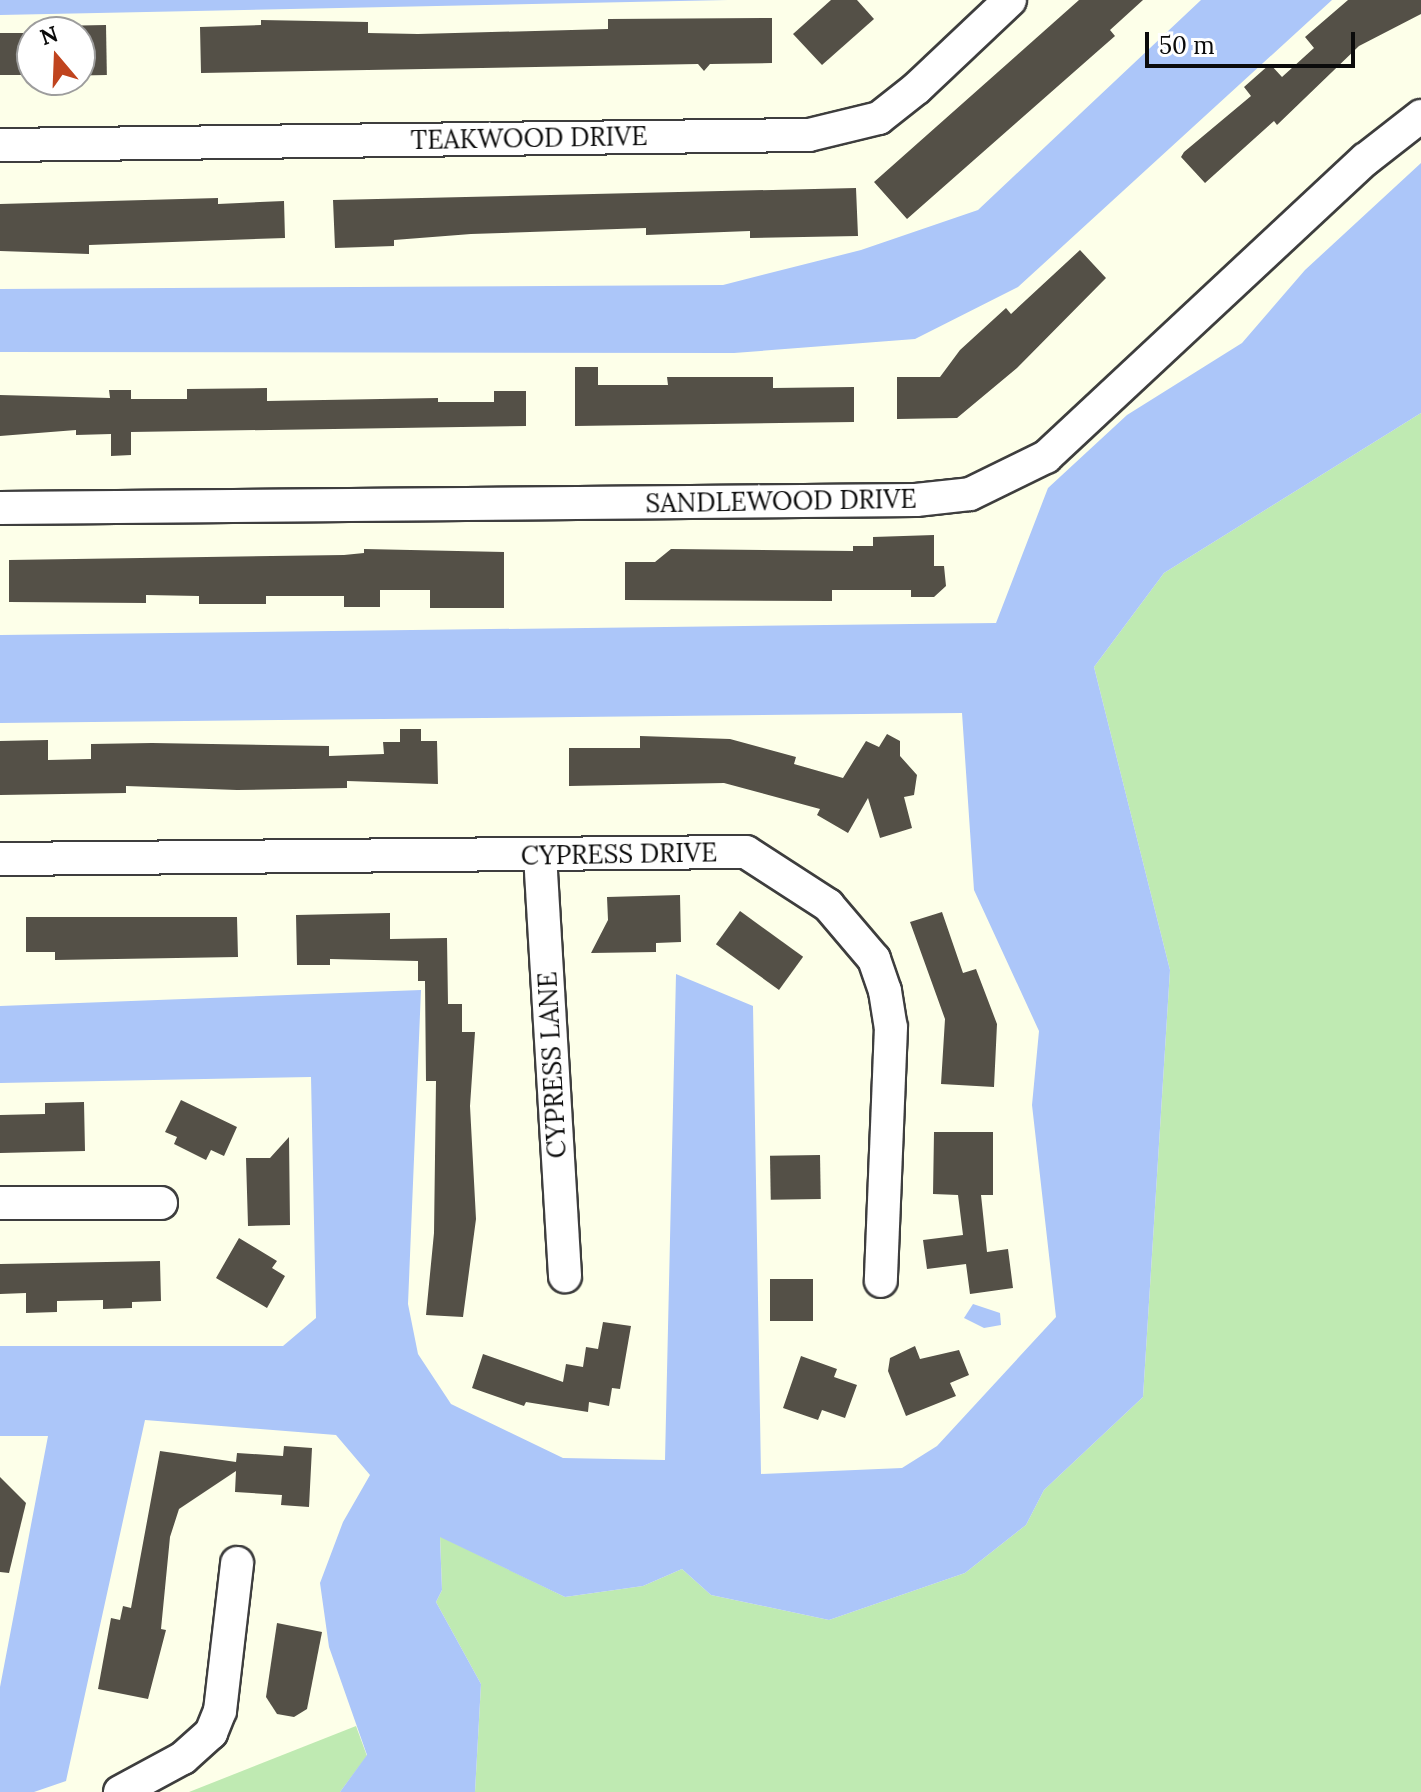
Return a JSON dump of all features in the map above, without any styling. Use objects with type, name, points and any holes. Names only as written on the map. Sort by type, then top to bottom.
[{"type":"street","name":"TEAKWOOD DRIVE","points":[[0,145],[809,135],[879,118],[1010,0]]},
{"type":"street","name":"SANDLEWOOD DRIVE","points":[[0,508],[916,500],[970,494],[1046,457],[1366,159],[1421,116]]},
{"type":"street","name":"CYPRESS DRIVE","points":[[0,859],[746,852],[788,875],[853,931],[874,959],[891,1027],[881,1281]]},
{"type":"street","name":"CYPRESS LANE","points":[[540,855],[565,1276]]},
{"type":"street","points":[[0,1203],[161,1203]]},
{"type":"street","points":[[120,1792],[183,1758],[211,1733],[220,1711],[237,1563]]},
{"type":"green space","points":[[1421,413],[1421,1792],[475,1792],[481,1684],[436,1602],[442,1590],[440,1536],[565,1597],[643,1586],[682,1569],[711,1595],[829,1620],[965,1573],[1026,1525],[1044,1490],[1143,1397],[1170,970],[1094,667],[1164,573]]},
{"type":"green space","points":[[356,1726],[367,1756],[340,1792],[189,1792]]},
{"type":"water","points":[[0,0],[728,0],[0,15]]},
{"type":"water","points":[[1201,0],[1332,0],[1018,287],[915,339],[734,353],[0,352],[0,289],[723,285],[861,250],[978,210]]},
{"type":"water","points":[[1421,163],[1421,413],[1164,573],[1094,667],[1170,970],[1143,1397],[1044,1490],[1026,1525],[965,1573],[829,1620],[711,1595],[682,1569],[643,1586],[565,1597],[440,1537],[442,1590],[436,1602],[481,1684],[475,1792],[340,1792],[367,1755],[329,1647],[320,1583],[343,1522],[370,1475],[336,1435],[145,1420],[66,1781],[34,1792],[0,1792],[0,1687],[48,1436],[0,1436],[0,1346],[283,1346],[316,1318],[311,1077],[0,1083],[0,1006],[421,990],[408,1304],[418,1354],[451,1404],[563,1458],[665,1460],[676,974],[753,1006],[761,1474],[902,1468],[937,1446],[1056,1317],[1032,1105],[1039,1031],[974,890],[962,713],[0,723],[0,635],[996,623],[1048,488],[1127,415],[1242,343],[1305,270]]},
{"type":"water","points":[[973,1304],[1000,1313],[1001,1325],[984,1328],[964,1318]]},
{"type":"building","points":[[831,0],[857,0],[874,19],[822,65],[793,34]]},
{"type":"building","points":[[1079,0],[1143,0],[1110,30],[1115,36],[907,219],[874,182]]},
{"type":"building","points":[[1348,0],[1421,0],[1421,14],[1359,46],[1277,125],[1274,121],[1205,183],[1181,157],[1184,152],[1251,96],[1244,87],[1270,64],[1282,77],[1314,48],[1305,37]]},
{"type":"building","points":[[772,18],[772,63],[710,64],[704,71],[698,64],[201,73],[200,27],[261,25],[261,20],[368,22],[368,33],[418,34],[608,29],[608,19]]},
{"type":"building","points":[[96,25],[106,25],[107,75],[96,75]]},
{"type":"building","points":[[0,33],[16,33],[16,75],[0,75]]},
{"type":"building","points":[[856,188],[858,236],[750,238],[750,231],[646,235],[646,228],[471,234],[394,240],[394,246],[335,248],[333,200]]},
{"type":"building","points":[[218,198],[218,204],[284,201],[285,238],[89,245],[89,254],[0,251],[0,204]]},
{"type":"building","points":[[1080,250],[1106,278],[1017,368],[957,418],[897,419],[897,377],[940,377],[960,350],[1006,308],[1011,314]]},
{"type":"building","points":[[575,367],[598,367],[598,385],[668,385],[667,377],[773,377],[773,388],[854,387],[854,422],[575,426]]},
{"type":"building","points":[[267,388],[267,401],[438,398],[438,402],[494,402],[494,391],[526,391],[526,426],[131,432],[131,455],[111,456],[111,434],[76,435],[76,430],[0,436],[0,395],[110,398],[109,390],[131,390],[131,399],[187,399],[187,389]]},
{"type":"building","points":[[934,535],[934,566],[944,566],[946,586],[934,597],[911,597],[911,590],[832,590],[832,601],[625,600],[625,562],[655,562],[671,549],[853,551],[853,546],[873,546],[873,537]]},
{"type":"building","points":[[364,549],[504,552],[504,608],[430,608],[430,590],[380,590],[380,607],[344,607],[344,596],[266,596],[266,604],[199,604],[199,596],[146,595],[146,603],[9,602],[9,560],[344,555],[364,553]]},
{"type":"building","points":[[400,729],[421,729],[421,741],[437,741],[438,784],[347,781],[347,788],[237,790],[126,786],[126,793],[0,795],[0,741],[48,740],[48,760],[91,759],[91,744],[152,743],[329,746],[329,756],[384,754],[383,742],[400,742]]},
{"type":"building","points":[[887,734],[900,741],[900,756],[917,775],[914,795],[904,797],[912,828],[880,838],[868,798],[848,833],[817,815],[820,809],[724,783],[569,786],[569,748],[640,748],[640,736],[730,739],[796,757],[794,764],[843,778],[866,741],[879,747]]},
{"type":"building","points":[[680,895],[681,942],[656,943],[656,952],[591,953],[608,920],[607,897]]},
{"type":"building","points":[[740,911],[803,957],[779,990],[716,944]]},
{"type":"building","points":[[942,912],[963,973],[976,969],[997,1024],[994,1087],[941,1084],[945,1019],[910,922]]},
{"type":"building","points":[[390,913],[390,939],[447,938],[448,1004],[462,1004],[462,1032],[475,1032],[470,1106],[476,1219],[463,1317],[426,1315],[434,1233],[436,1081],[426,1081],[425,981],[418,981],[418,961],[330,959],[330,965],[297,965],[296,915]]},
{"type":"building","points":[[26,917],[237,917],[238,957],[55,960],[55,952],[26,952]]},
{"type":"building","points":[[181,1100],[237,1127],[224,1156],[211,1150],[206,1160],[174,1144],[177,1137],[165,1132]]},
{"type":"building","points":[[84,1102],[85,1151],[0,1153],[0,1115],[45,1114],[45,1103]]},
{"type":"building","points":[[934,1132],[993,1132],[993,1195],[981,1195],[987,1252],[1008,1249],[1013,1288],[970,1294],[966,1264],[927,1269],[923,1240],[963,1235],[958,1195],[933,1194]]},
{"type":"building","points":[[289,1137],[290,1225],[248,1226],[246,1158],[270,1158]]},
{"type":"building","points":[[820,1155],[821,1199],[771,1200],[770,1156]]},
{"type":"building","points":[[239,1238],[277,1261],[272,1268],[285,1276],[267,1308],[216,1278]]},
{"type":"building","points":[[160,1261],[161,1301],[132,1302],[132,1308],[103,1309],[103,1300],[57,1301],[57,1312],[26,1313],[26,1293],[0,1294],[0,1264]]},
{"type":"building","points":[[770,1279],[813,1279],[813,1321],[770,1321]]},
{"type":"building","points":[[603,1322],[631,1326],[620,1389],[612,1388],[609,1406],[589,1402],[588,1412],[526,1402],[524,1406],[472,1388],[483,1354],[563,1382],[566,1364],[583,1367],[586,1347],[598,1349]]},
{"type":"building","points":[[915,1346],[920,1359],[959,1350],[969,1375],[950,1383],[956,1396],[906,1416],[888,1371],[890,1358]]},
{"type":"building","points":[[801,1356],[837,1369],[834,1377],[857,1385],[845,1418],[822,1410],[818,1420],[783,1408]]},
{"type":"building","points":[[284,1446],[312,1448],[309,1507],[281,1505],[282,1495],[235,1492],[236,1471],[179,1509],[170,1537],[161,1629],[166,1630],[148,1699],[98,1689],[111,1618],[120,1620],[123,1606],[131,1608],[160,1451],[236,1462],[237,1453],[283,1456]]},
{"type":"building","points":[[0,1477],[26,1503],[9,1573],[0,1572]]},
{"type":"building","points":[[277,1623],[322,1632],[307,1709],[294,1717],[277,1714],[266,1697]]}]
